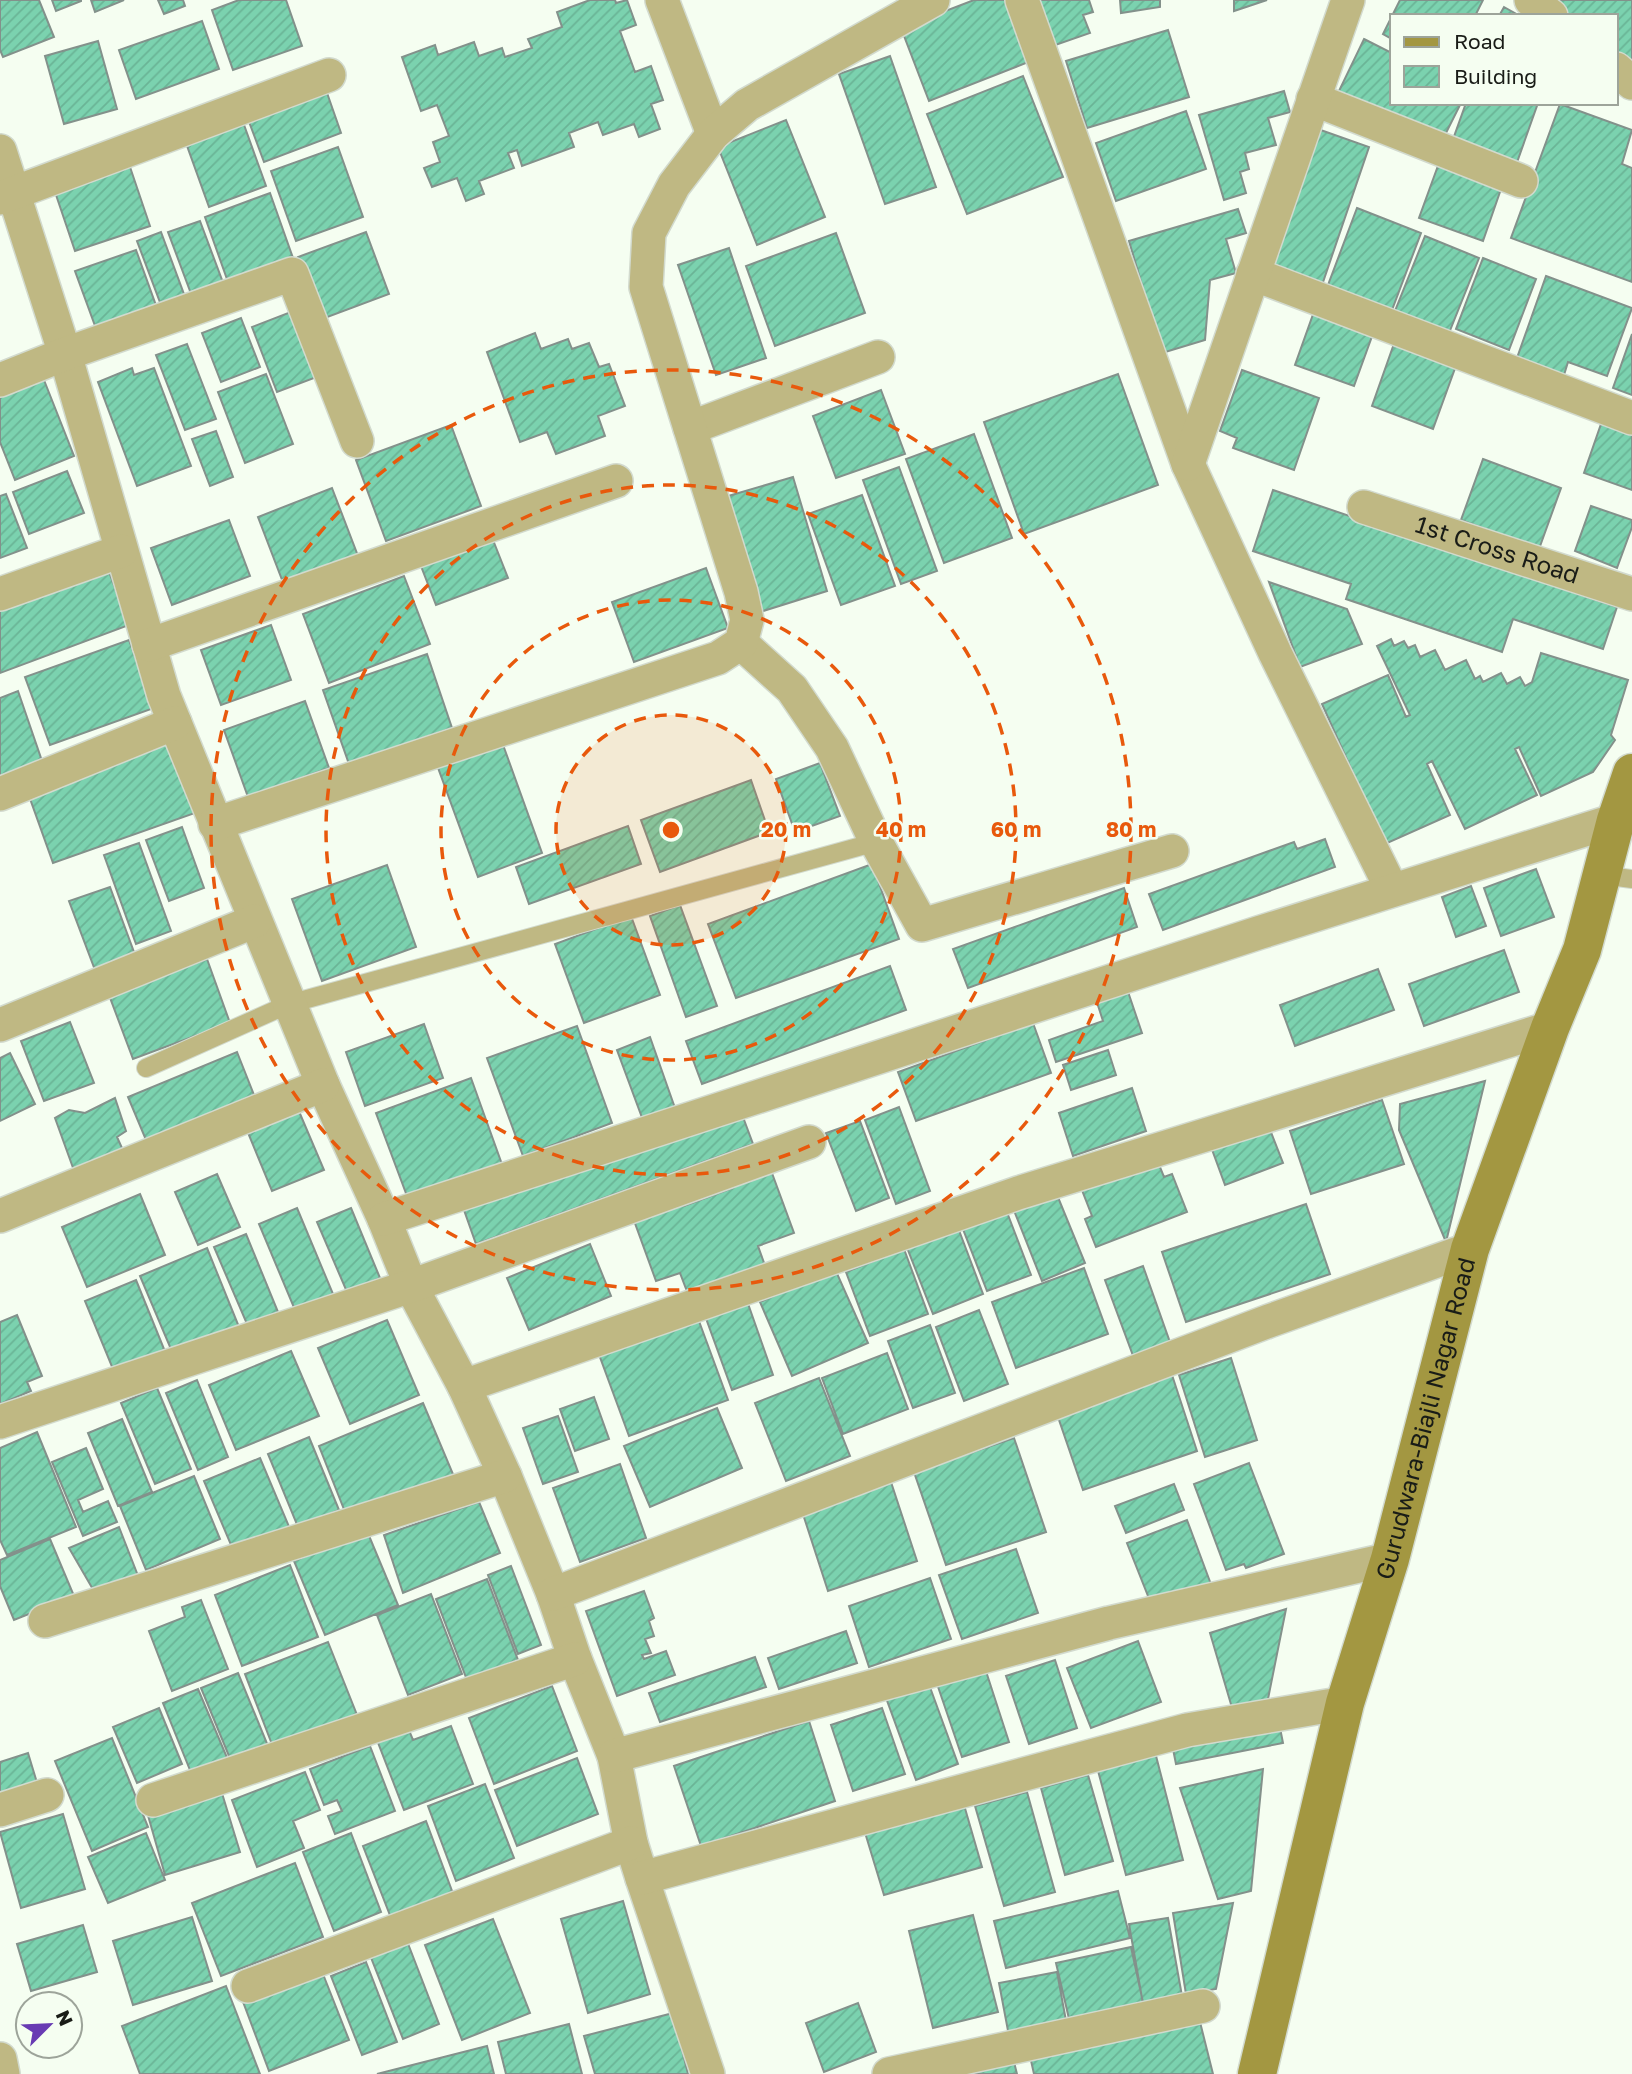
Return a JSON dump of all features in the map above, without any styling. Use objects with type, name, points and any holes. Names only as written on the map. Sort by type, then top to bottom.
[{"type":"main road","name":"Gurudwara-Biajli Nagar Road","points":[[1257,2074],[1345,1703],[1390,1559],[1470,1249],[1550,1028],[1582,950],[1617,877],[1616,820],[1632,773]]},
{"type":"street","points":[[662,0],[713,134]]},
{"type":"street","points":[[215,824],[718,658],[741,643],[747,620],[741,592],[646,286],[649,233],[674,185],[713,134],[747,105],[933,0]]},
{"type":"street","points":[[1022,0],[1188,464],[1275,653],[1392,890]]},
{"type":"street","points":[[1188,464],[1348,0]]},
{"type":"street","points":[[1531,0],[1548,14]]},
{"type":"street","points":[[1618,71],[1632,83]]},
{"type":"street","points":[[7,195],[329,75]]},
{"type":"street","points":[[1313,99],[1521,181]]},
{"type":"street","points":[[0,150],[7,195],[65,354],[164,696],[323,1085],[384,1219],[411,1286],[464,1386],[505,1476],[553,1594],[575,1659],[614,1756],[631,1843],[708,2074]]},
{"type":"street","points":[[0,380],[65,354],[292,274],[357,440]]},
{"type":"street","points":[[1253,274],[1632,418]]},
{"type":"street","points":[[690,428],[877,357]]},
{"type":"street","points":[[149,645],[616,481]]},
{"type":"street","name":"1st Cross Road","points":[[1364,507],[1632,594]]},
{"type":"street","points":[[0,594],[121,551]]},
{"type":"street","points":[[741,643],[792,689],[832,748],[876,842],[922,925],[1172,851]]},
{"type":"street","points":[[0,794],[175,723]]},
{"type":"street","points":[[384,1219],[1392,890],[1616,820]]},
{"type":"street","points":[[0,1025],[255,922]]},
{"type":"street","points":[[464,1386],[1018,1193],[1550,1028]]},
{"type":"street","points":[[0,1216],[323,1085]]},
{"type":"street","points":[[0,1422],[411,1286],[809,1142]]},
{"type":"street","points":[[553,1594],[1269,1321],[1470,1249]]},
{"type":"street","points":[[46,1621],[505,1476]]},
{"type":"street","points":[[614,1756],[1109,1623],[1390,1559]]},
{"type":"street","points":[[153,1800],[575,1659]]},
{"type":"street","points":[[642,1878],[1187,1730],[1345,1703]]},
{"type":"street","points":[[0,1810],[47,1796]]},
{"type":"street","points":[[248,1986],[631,1843]]},
{"type":"street","points":[[889,2074],[1203,2006]]},
{"type":"street","points":[[0,2059],[3,2074]]},
{"type":"lane","points":[[146,1068],[289,1004],[876,842]]},
{"type":"building","points":[[0,0],[39,0],[54,37],[3,57],[0,50]]},
{"type":"building","points":[[52,0],[81,0],[81,1],[56,11]]},
{"type":"building","points":[[91,0],[124,0],[95,12]]},
{"type":"building","points":[[158,0],[183,0],[185,6],[164,14]]},
{"type":"building","points":[[239,0],[286,0],[302,46],[233,70],[212,10]]},
{"type":"building","points":[[590,0],[615,0],[616,3],[627,0],[636,25],[620,31],[635,72],[651,66],[663,100],[651,104],[660,129],[639,137],[634,124],[603,135],[598,122],[569,133],[574,147],[522,166],[517,150],[508,153],[514,168],[479,181],[484,194],[466,201],[457,178],[432,187],[424,168],[440,162],[433,142],[449,136],[437,105],[421,111],[402,57],[435,45],[438,55],[474,42],[479,56],[502,48],[505,57],[532,48],[528,39],[562,27],[557,12]]},
{"type":"building","points":[[974,0],[1008,0],[1031,61],[929,101],[901,28]]},
{"type":"building","points":[[1024,0],[1089,0],[1093,12],[1083,15],[1090,33],[1041,50]]},
{"type":"building","points":[[1120,0],[1160,0],[1160,7],[1121,13]]},
{"type":"building","points":[[1234,0],[1267,0],[1234,11]]},
{"type":"building","points":[[1400,0],[1483,0],[1476,14],[1393,14]]},
{"type":"building","points":[[1557,0],[1632,0],[1632,63],[1618,52],[1618,14],[1565,14],[1553,5]]},
{"type":"building","points":[[1504,7],[1516,14],[1500,14]]},
{"type":"building","points":[[1390,20],[1390,38],[1383,34]]},
{"type":"building","points":[[202,21],[219,69],[136,99],[119,50]]},
{"type":"building","points":[[1168,30],[1189,97],[1087,128],[1066,61]]},
{"type":"building","points":[[1364,39],[1390,52],[1390,105],[1460,105],[1441,143],[1338,93]]},
{"type":"building","points":[[98,41],[117,109],[64,124],[45,56]]},
{"type":"building","points":[[890,56],[936,187],[885,204],[839,74]]},
{"type":"building","points":[[1023,76],[1063,177],[967,214],[927,114]]},
{"type":"building","points":[[326,90],[341,133],[264,162],[248,119]]},
{"type":"building","points":[[1284,91],[1290,112],[1268,118],[1276,145],[1245,153],[1249,169],[1240,172],[1246,193],[1224,200],[1199,115]]},
{"type":"building","points":[[1465,105],[1537,105],[1515,168],[1451,145]]},
{"type":"building","points":[[1560,105],[1632,130],[1622,164],[1632,168],[1632,282],[1511,238]]},
{"type":"building","points":[[1186,111],[1206,169],[1116,201],[1096,143]]},
{"type":"building","points":[[786,120],[825,217],[757,245],[718,147]]},
{"type":"building","points":[[243,122],[266,186],[209,207],[186,143]]},
{"type":"building","points":[[1315,128],[1369,147],[1320,291],[1266,273]]},
{"type":"building","points":[[338,147],[363,217],[296,241],[271,171]]},
{"type":"building","points":[[1439,163],[1502,186],[1483,241],[1419,218]]},
{"type":"building","points":[[130,167],[150,226],[75,251],[55,192]]},
{"type":"building","points":[[270,193],[293,258],[228,282],[205,217]]},
{"type":"building","points":[[1357,208],[1421,233],[1392,310],[1328,285]]},
{"type":"building","points":[[1238,209],[1246,233],[1226,239],[1236,273],[1210,280],[1205,340],[1162,353],[1129,241]]},
{"type":"building","points":[[200,221],[225,288],[193,299],[168,232]]},
{"type":"building","points":[[161,232],[188,305],[164,313],[137,241]]},
{"type":"building","points":[[366,232],[389,294],[322,319],[298,257]]},
{"type":"building","points":[[836,233],[865,313],[775,346],[746,266]]},
{"type":"building","points":[[1425,236],[1479,258],[1447,338],[1393,316]]},
{"type":"building","points":[[729,248],[766,358],[716,375],[678,265]]},
{"type":"building","points":[[136,250],[158,311],[98,334],[75,271]]},
{"type":"building","points":[[1483,258],[1536,279],[1509,350],[1456,329]]},
{"type":"building","points":[[1546,276],[1632,308],[1607,376],[1568,362],[1564,375],[1517,358]]},
{"type":"building","points":[[1316,306],[1375,328],[1354,386],[1295,365]]},
{"type":"building","points":[[296,310],[322,375],[277,392],[252,327]]},
{"type":"building","points":[[241,318],[260,367],[221,382],[202,333]]},
{"type":"building","points":[[535,333],[541,349],[568,339],[572,349],[589,343],[599,367],[609,364],[625,406],[598,416],[605,436],[556,454],[547,432],[520,442],[487,352]]},
{"type":"building","points":[[1632,334],[1632,395],[1613,388]]},
{"type":"building","points":[[1396,338],[1458,360],[1433,429],[1372,406]]},
{"type":"building","points":[[187,344],[216,419],[185,430],[156,355]]},
{"type":"building","points":[[132,368],[134,375],[154,368],[191,466],[137,486],[98,382]]},
{"type":"building","points":[[1242,370],[1319,398],[1294,470],[1233,448],[1237,438],[1220,431]]},
{"type":"building","points":[[266,374],[293,444],[245,463],[218,392]]},
{"type":"building","points":[[1118,374],[1158,485],[1024,534],[984,422]]},
{"type":"building","points":[[42,375],[74,456],[15,480],[0,442],[0,391]]},
{"type":"building","points":[[881,390],[905,454],[836,478],[813,416]]},
{"type":"building","points":[[1601,424],[1632,435],[1632,490],[1584,473]]},
{"type":"building","points":[[451,425],[481,506],[386,541],[356,460]]},
{"type":"building","points":[[216,431],[233,477],[210,486],[192,439]]},
{"type":"building","points":[[974,434],[1012,538],[944,563],[906,459]]},
{"type":"building","points":[[1483,459],[1561,488],[1539,549],[1461,520]]},
{"type":"building","points":[[899,467],[937,571],[901,584],[863,480]]},
{"type":"building","points":[[67,471],[84,513],[29,534],[13,492]]},
{"type":"building","points":[[793,477],[827,591],[760,612],[725,497]]},
{"type":"building","points":[[332,488],[358,556],[284,585],[258,517]]},
{"type":"building","points":[[1273,490],[1617,607],[1603,649],[1513,619],[1502,652],[1346,599],[1351,584],[1253,551]]},
{"type":"building","points":[[6,494],[27,548],[0,558],[0,496]]},
{"type":"building","points":[[862,495],[895,586],[841,605],[808,514]]},
{"type":"building","points":[[1591,506],[1632,520],[1617,568],[1575,551]]},
{"type":"building","points":[[229,520],[250,576],[172,605],[151,548]]},
{"type":"building","points":[[493,540],[508,578],[436,605],[421,566]]},
{"type":"building","points":[[106,564],[129,625],[0,673],[0,604]]},
{"type":"building","points":[[706,568],[728,628],[634,662],[612,602]]},
{"type":"building","points":[[404,576],[430,644],[329,683],[303,614]]},
{"type":"building","points":[[1269,582],[1347,609],[1362,644],[1300,667]]},
{"type":"building","points":[[271,625],[291,680],[221,705],[201,650]]},
{"type":"building","points":[[1391,639],[1394,646],[1404,641],[1408,648],[1415,645],[1420,657],[1435,650],[1445,670],[1466,660],[1475,679],[1480,676],[1483,682],[1501,673],[1507,684],[1520,677],[1525,686],[1532,682],[1541,653],[1628,680],[1611,735],[1615,740],[1593,772],[1541,796],[1519,747],[1515,749],[1537,795],[1465,829],[1432,761],[1427,764],[1450,815],[1385,844],[1322,704],[1388,675],[1406,717],[1410,715],[1377,646]]},
{"type":"building","points":[[129,640],[154,708],[50,745],[25,677]]},
{"type":"building","points":[[427,654],[452,728],[349,764],[323,690]]},
{"type":"building","points":[[18,691],[42,761],[0,776],[0,698]]},
{"type":"building","points":[[305,701],[329,768],[248,797],[224,730]]},
{"type":"building","points":[[502,742],[542,853],[478,877],[437,765]]},
{"type":"building","points":[[170,743],[195,813],[53,863],[28,793]]},
{"type":"building","points":[[820,763],[840,816],[795,832],[776,779]]},
{"type":"building","points":[[751,780],[769,832],[660,872],[641,820]]},
{"type":"building","points":[[628,826],[641,864],[529,904],[516,867]]},
{"type":"building","points":[[182,827],[204,888],[169,901],[146,840]]},
{"type":"building","points":[[1325,839],[1335,867],[1163,930],[1149,894],[1294,842],[1297,849]]},
{"type":"building","points":[[139,843],[171,931],[136,944],[104,855]]},
{"type":"building","points":[[872,864],[899,939],[736,998],[708,924]]},
{"type":"building","points":[[387,865],[416,947],[322,981],[292,899]]},
{"type":"building","points":[[1536,869],[1554,917],[1501,936],[1484,888]]},
{"type":"building","points":[[1471,886],[1486,926],[1456,937],[1442,897]]},
{"type":"building","points":[[110,887],[138,963],[98,978],[69,901]]},
{"type":"building","points":[[1124,888],[1137,927],[968,988],[953,949]]},
{"type":"building","points":[[680,905],[717,1006],[686,1017],[650,916]]},
{"type":"building","points":[[631,916],[660,995],[584,1023],[555,944]]},
{"type":"building","points":[[1504,950],[1519,992],[1424,1026],[1409,984]]},
{"type":"building","points":[[207,959],[230,1023],[133,1059],[109,995]]},
{"type":"building","points":[[890,966],[906,1010],[702,1084],[686,1041]]},
{"type":"building","points":[[1378,969],[1394,1010],[1295,1046],[1280,1005]]},
{"type":"building","points":[[1124,980],[1142,1033],[1056,1062],[1049,1040],[1103,1021],[1093,990]]},
{"type":"building","points":[[70,1022],[94,1083],[44,1101],[21,1041]]},
{"type":"building","points":[[1033,1023],[1051,1073],[916,1121],[898,1072]]},
{"type":"building","points":[[424,1024],[443,1078],[365,1106],[346,1052]]},
{"type":"building","points":[[577,1026],[612,1123],[523,1156],[487,1058]]},
{"type":"building","points":[[650,1037],[676,1111],[644,1123],[617,1050]]},
{"type":"building","points":[[1108,1050],[1116,1075],[1071,1090],[1063,1065]]},
{"type":"building","points":[[237,1052],[254,1095],[146,1140],[128,1097]]},
{"type":"building","points":[[10,1053],[35,1104],[0,1121],[0,1058]]},
{"type":"building","points":[[471,1078],[504,1170],[410,1204],[376,1113]]},
{"type":"building","points":[[1485,1081],[1446,1242],[1399,1130],[1400,1104]]},
{"type":"building","points":[[1132,1088],[1146,1131],[1073,1156],[1059,1113]]},
{"type":"building","points":[[115,1098],[126,1131],[117,1137],[126,1157],[76,1176],[55,1118],[69,1110],[85,1113]]},
{"type":"building","points":[[1382,1100],[1404,1164],[1311,1194],[1290,1131]]},
{"type":"building","points":[[295,1102],[324,1170],[272,1191],[244,1123]]},
{"type":"building","points":[[899,1107],[930,1191],[896,1204],[865,1120]]},
{"type":"building","points":[[740,1109],[753,1144],[476,1244],[464,1210]]},
{"type":"building","points":[[860,1121],[889,1198],[856,1211],[826,1133]]},
{"type":"building","points":[[1267,1122],[1283,1163],[1225,1185],[1210,1144]]},
{"type":"building","points":[[1155,1155],[1164,1177],[1172,1174],[1187,1212],[1096,1247],[1085,1219],[1092,1216],[1080,1185]]},
{"type":"building","points":[[769,1165],[794,1233],[758,1246],[768,1274],[691,1302],[680,1273],[656,1281],[632,1215],[680,1197],[684,1206],[733,1188],[730,1179]]},
{"type":"building","points":[[217,1174],[240,1227],[198,1245],[175,1192]]},
{"type":"building","points":[[1055,1190],[1085,1263],[1042,1281],[1013,1208]]},
{"type":"building","points":[[140,1194],[165,1255],[87,1287],[62,1227]]},
{"type":"building","points":[[1306,1204],[1330,1274],[1186,1322],[1162,1252]]},
{"type":"building","points":[[1005,1207],[1031,1275],[987,1291],[961,1224]]},
{"type":"building","points":[[297,1208],[333,1294],[295,1310],[259,1224]]},
{"type":"building","points":[[351,1208],[380,1278],[347,1292],[317,1222]]},
{"type":"building","points":[[957,1225],[983,1294],[933,1314],[906,1245]]},
{"type":"building","points":[[246,1234],[278,1312],[247,1324],[214,1247]]},
{"type":"building","points":[[590,1244],[611,1296],[529,1330],[507,1278]]},
{"type":"building","points":[[207,1248],[239,1327],[173,1354],[140,1276]]},
{"type":"building","points":[[904,1249],[928,1314],[870,1336],[846,1272]]},
{"type":"building","points":[[1143,1266],[1172,1348],[1135,1361],[1105,1280]]},
{"type":"building","points":[[1084,1268],[1108,1334],[1016,1368],[992,1302]]},
{"type":"building","points":[[835,1269],[868,1343],[792,1376],[760,1302]]},
{"type":"building","points":[[136,1280],[166,1354],[115,1374],[85,1301]]},
{"type":"building","points":[[745,1295],[773,1375],[732,1390],[703,1310]]},
{"type":"building","points":[[979,1310],[1008,1384],[964,1401],[936,1327]]},
{"type":"building","points":[[696,1313],[728,1400],[629,1436],[597,1349]]},
{"type":"building","points":[[17,1315],[42,1376],[27,1382],[31,1391],[0,1404],[0,1322]]},
{"type":"building","points":[[387,1320],[419,1395],[350,1424],[318,1348]]},
{"type":"building","points":[[930,1325],[955,1393],[913,1408],[888,1341]]},
{"type":"building","points":[[291,1351],[319,1416],[236,1450],[209,1385]]},
{"type":"building","points":[[887,1353],[908,1409],[843,1434],[822,1378]]},
{"type":"building","points":[[1231,1358],[1257,1440],[1205,1457],[1179,1375]]},
{"type":"building","points":[[1172,1375],[1197,1451],[1083,1490],[1057,1414]]},
{"type":"building","points":[[819,1378],[850,1456],[786,1481],[755,1403]]},
{"type":"building","points":[[197,1380],[228,1457],[198,1470],[166,1393]]},
{"type":"building","points":[[157,1388],[191,1469],[155,1484],[121,1403]]},
{"type":"building","points":[[594,1397],[609,1439],[575,1451],[560,1409]]},
{"type":"building","points":[[423,1403],[455,1479],[349,1522],[319,1446]]},
{"type":"building","points":[[717,1408],[742,1468],[650,1507],[624,1446]]},
{"type":"building","points":[[558,1416],[578,1472],[543,1484],[523,1428]]},
{"type":"building","points":[[122,1419],[152,1492],[118,1506],[88,1433]]},
{"type":"building","points":[[37,1432],[76,1527],[7,1555],[0,1540],[0,1448]]},
{"type":"building","points":[[309,1437],[339,1510],[298,1527],[268,1454]]},
{"type":"building","points":[[1014,1438],[1046,1532],[946,1565],[914,1472]]},
{"type":"building","points":[[86,1448],[103,1489],[78,1500],[83,1512],[108,1501],[117,1522],[83,1536],[52,1462]]},
{"type":"building","points":[[260,1458],[290,1529],[234,1552],[204,1481]]},
{"type":"building","points":[[1249,1463],[1284,1554],[1246,1568],[1244,1564],[1226,1570],[1194,1484]]},
{"type":"building","points":[[620,1464],[646,1538],[580,1562],[553,1488]]},
{"type":"building","points":[[194,1476],[220,1539],[146,1570],[120,1506]]},
{"type":"building","points":[[889,1476],[917,1561],[828,1591],[800,1505]]},
{"type":"building","points":[[1174,1484],[1184,1510],[1126,1533],[1115,1506]]},
{"type":"building","points":[[479,1502],[500,1553],[403,1593],[384,1535]]},
{"type":"building","points":[[1187,1520],[1212,1587],[1152,1606],[1127,1543]]},
{"type":"building","points":[[119,1527],[140,1581],[98,1598],[69,1548]]},
{"type":"building","points":[[367,1531],[398,1605],[325,1635],[294,1561]]},
{"type":"building","points":[[50,1539],[74,1596],[14,1620],[0,1586],[0,1560]]},
{"type":"building","points":[[1016,1549],[1038,1613],[962,1639],[939,1575]]},
{"type":"building","points":[[290,1565],[318,1637],[242,1666],[215,1595]]},
{"type":"building","points":[[511,1566],[541,1645],[518,1654],[488,1575]]},
{"type":"building","points":[[930,1578],[951,1639],[869,1667],[849,1606]]},
{"type":"building","points":[[487,1579],[518,1660],[467,1680],[436,1599]]},
{"type":"building","points":[[644,1591],[654,1618],[649,1621],[654,1636],[645,1639],[651,1653],[642,1655],[644,1659],[666,1651],[675,1675],[617,1696],[586,1611]]},
{"type":"building","points":[[431,1594],[462,1674],[408,1695],[377,1615]]},
{"type":"building","points":[[201,1600],[228,1669],[172,1691],[149,1631],[185,1617],[182,1607]]},
{"type":"building","points":[[1286,1609],[1265,1714],[1235,1718],[1210,1633]]},
{"type":"building","points":[[846,1631],[857,1663],[779,1689],[768,1658]]},
{"type":"building","points":[[1138,1641],[1161,1702],[1091,1728],[1067,1668]]},
{"type":"building","points":[[328,1642],[357,1715],[273,1747],[245,1674]]},
{"type":"building","points":[[755,1657],[766,1687],[660,1722],[649,1693]]},
{"type":"building","points":[[1055,1660],[1077,1728],[1029,1744],[1006,1676]]},
{"type":"building","points":[[983,1662],[1009,1742],[962,1757],[935,1678]]},
{"type":"building","points":[[238,1673],[268,1746],[231,1761],[201,1688]]},
{"type":"building","points":[[927,1679],[958,1764],[916,1780],[885,1695]]},
{"type":"building","points":[[552,1686],[577,1751],[494,1784],[469,1718]]},
{"type":"building","points":[[198,1689],[228,1760],[192,1775],[163,1703]]},
{"type":"building","points":[[159,1708],[182,1764],[137,1783],[113,1727]]},
{"type":"building","points":[[882,1708],[905,1774],[853,1791],[831,1725]]},
{"type":"building","points":[[1278,1718],[1283,1743],[1176,1764],[1171,1739]]},
{"type":"building","points":[[809,1721],[835,1801],[701,1846],[674,1766]]},
{"type":"building","points":[[451,1726],[473,1784],[404,1810],[377,1740],[408,1728],[413,1740]]},
{"type":"building","points":[[112,1738],[148,1827],[92,1851],[55,1761]]},
{"type":"building","points":[[370,1746],[395,1811],[335,1834],[328,1816],[342,1811],[337,1800],[324,1805],[310,1769]]},
{"type":"building","points":[[1155,1752],[1183,1860],[1126,1875],[1097,1767]]},
{"type":"building","points":[[28,1753],[38,1786],[0,1798],[0,1762]]},
{"type":"building","points":[[577,1758],[598,1814],[517,1846],[495,1790]]},
{"type":"building","points":[[1263,1769],[1251,1891],[1218,1899],[1180,1788]]},
{"type":"building","points":[[305,1772],[320,1810],[293,1821],[304,1848],[257,1867],[232,1800]]},
{"type":"building","points":[[1088,1775],[1113,1861],[1065,1875],[1041,1788]]},
{"type":"building","points":[[485,1784],[514,1858],[456,1881],[428,1806]]},
{"type":"building","points":[[221,1790],[240,1852],[165,1875],[147,1812]]},
{"type":"building","points":[[1027,1792],[1055,1892],[1004,1906],[975,1806]]},
{"type":"building","points":[[962,1798],[982,1867],[884,1895],[863,1826]]},
{"type":"building","points":[[63,1814],[85,1889],[21,1908],[0,1832]]},
{"type":"building","points":[[426,1821],[455,1899],[393,1923],[363,1846]]},
{"type":"building","points":[[146,1833],[165,1880],[108,1903],[88,1857]]},
{"type":"building","points":[[351,1833],[381,1912],[334,1931],[303,1852]]},
{"type":"building","points":[[295,1863],[323,1937],[221,1976],[192,1903]]},
{"type":"building","points":[[1118,1891],[1130,1938],[1006,1968],[994,1921]]},
{"type":"building","points":[[623,1901],[650,1994],[588,2013],[561,1919]]},
{"type":"building","points":[[1233,1903],[1216,1989],[1186,1994],[1173,1913]]},
{"type":"building","points":[[973,1915],[998,2012],[933,2028],[909,1931]]},
{"type":"building","points":[[192,1917],[212,1981],[133,2005],[113,1941]]},
{"type":"building","points":[[1168,1918],[1182,1996],[1143,2004],[1129,1924]]},
{"type":"building","points":[[493,1919],[530,2013],[462,2040],[425,1945]]},
{"type":"building","points":[[83,1925],[97,1972],[31,1990],[17,1944]]},
{"type":"building","points":[[407,1941],[439,2024],[403,2039],[370,1955]]},
{"type":"building","points":[[1131,1947],[1144,2007],[1070,2023],[1056,1963]]},
{"type":"building","points":[[366,1962],[397,2042],[362,2055],[331,1976]]},
{"type":"building","points":[[321,1969],[349,2040],[269,2071],[242,1999]]},
{"type":"building","points":[[1057,1972],[1067,2026],[1009,2036],[999,1983]]},
{"type":"building","points":[[226,1986],[260,2074],[140,2074],[122,2026]]},
{"type":"building","points":[[858,2003],[876,2052],[824,2072],[806,2023]]},
{"type":"building","points":[[673,2013],[688,2074],[595,2074],[584,2036]]},
{"type":"building","points":[[1198,2014],[1213,2074],[1034,2074],[1030,2056]]},
{"type":"building","points":[[569,2024],[582,2074],[506,2074],[498,2042]]},
{"type":"building","points":[[487,2046],[494,2074],[377,2074]]},
{"type":"building","points":[[1013,2058],[1017,2074],[950,2074]]}]
